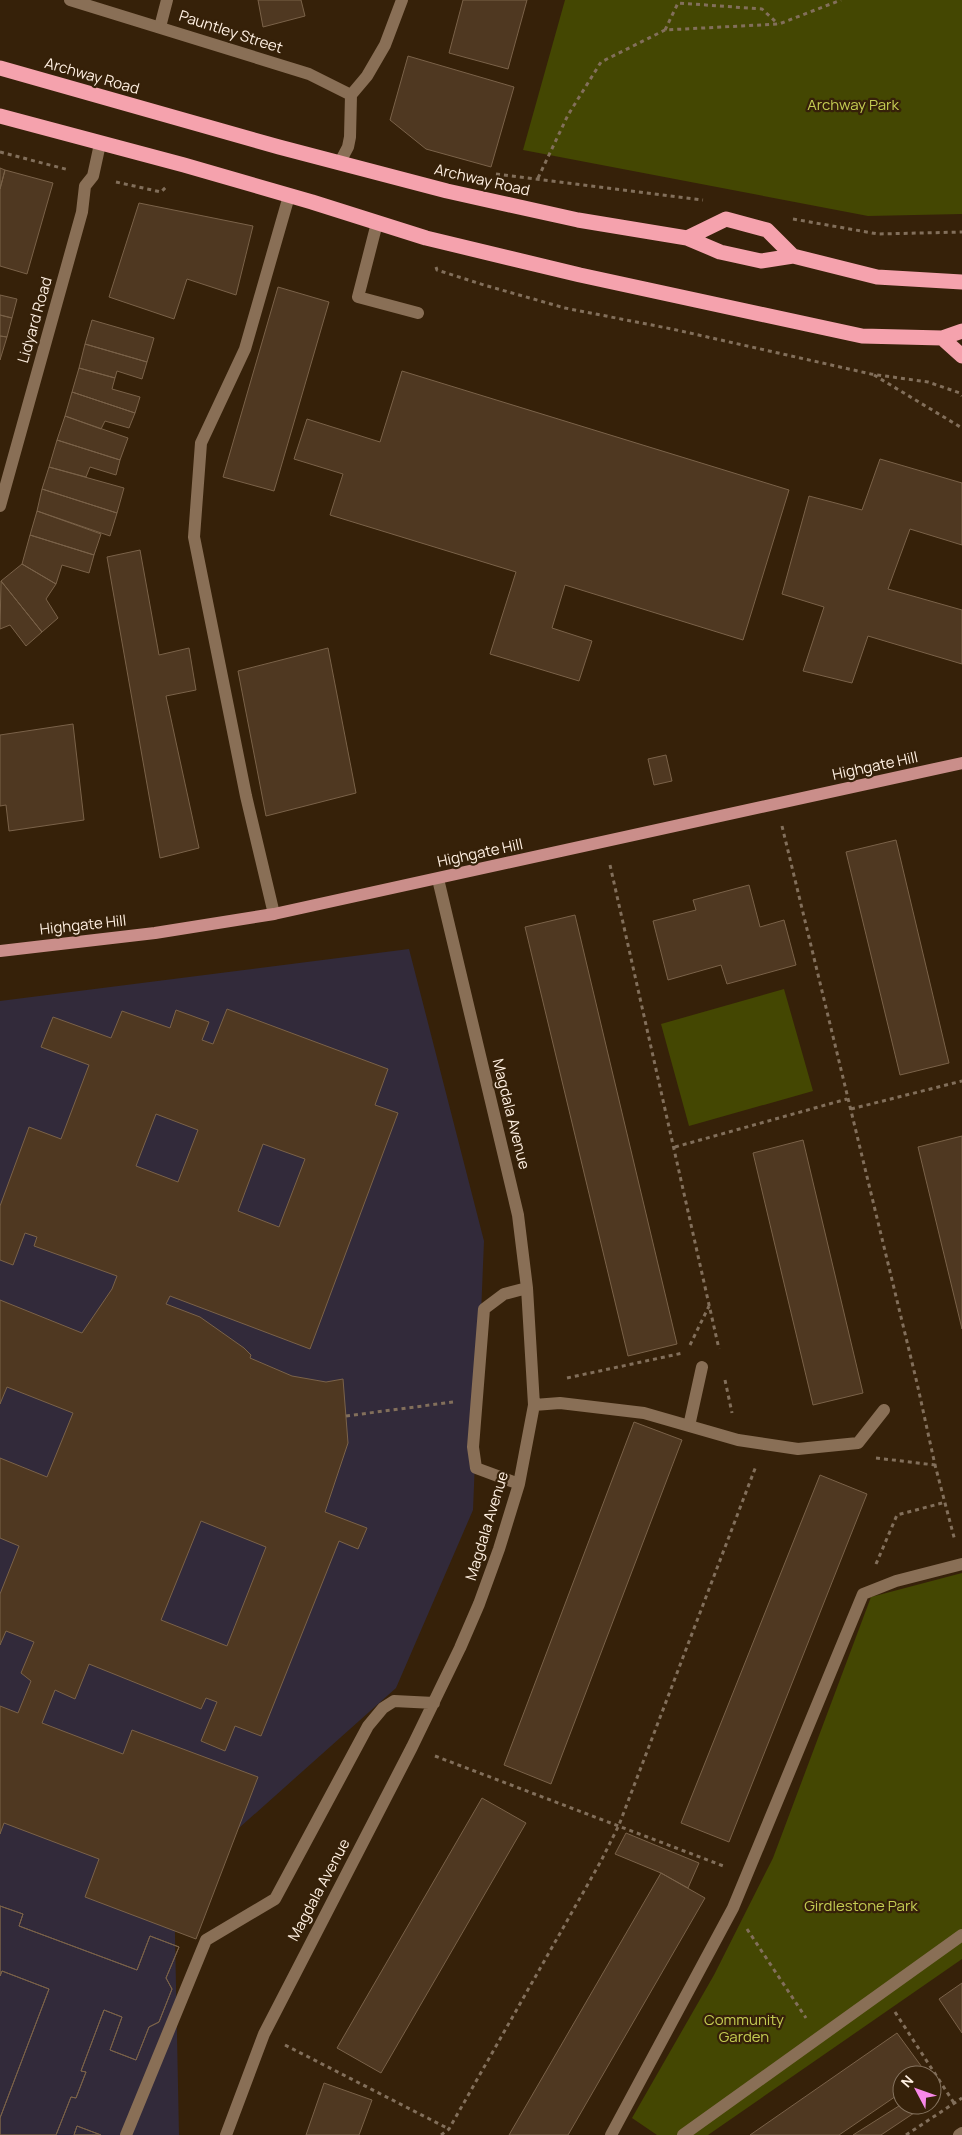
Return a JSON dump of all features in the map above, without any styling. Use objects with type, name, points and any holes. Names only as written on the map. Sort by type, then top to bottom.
[{"type":"highway","name":"Archway Road","points":[[0,68],[279,147],[447,191],[578,220],[687,238],[720,252],[761,261],[793,256],[877,277],[962,282]]},
{"type":"highway","points":[[0,116],[184,165],[426,238],[580,275],[862,336],[942,338],[962,331]]},
{"type":"highway","points":[[687,238],[726,219],[767,230],[793,256]]},
{"type":"highway","points":[[942,338],[962,356]]},
{"type":"main road","name":"Highgate Hill","points":[[0,951],[145,934],[274,914],[605,843],[962,763]]},
{"type":"street","name":"Pauntley Street","points":[[70,0],[160,26],[309,74],[351,95]]},
{"type":"street","points":[[160,26],[167,0]]},
{"type":"street","points":[[340,162],[348,147],[350,137],[351,95],[367,76],[385,45],[402,0]]},
{"type":"street","name":"Lidyard Road","points":[[0,506],[82,212],[85,186],[93,176],[100,144]]},
{"type":"street","points":[[274,914],[246,796],[194,537],[201,443],[245,349],[289,196]]},
{"type":"street","points":[[377,223],[358,298],[418,313]]},
{"type":"street","name":"Magdala Avenue","points":[[226,2135],[264,2034],[434,1703],[479,1604],[499,1549],[519,1484],[534,1405],[527,1288],[518,1215],[438,879]]},
{"type":"street","points":[[519,1484],[476,1468],[473,1447],[484,1309],[504,1294],[527,1288]]},
{"type":"street","points":[[689,1426],[702,1367]]},
{"type":"street","points":[[534,1405],[560,1403],[644,1413],[738,1440],[798,1449],[858,1444],[884,1410]]},
{"type":"street","points":[[611,2135],[733,1908],[863,1594],[896,1581],[961,1564]]},
{"type":"street","points":[[126,2135],[206,1940],[275,1899],[368,1726],[383,1708],[394,1701],[434,1703]]},
{"type":"street","points":[[682,2135],[962,1935]]},
{"type":"path","points":[[538,178],[568,115],[601,62],[664,30],[779,24],[841,0]]},
{"type":"path","points":[[664,30],[678,2],[762,9],[779,24]]},
{"type":"path","points":[[426,238],[437,270],[484,285],[565,308],[672,329],[871,374],[913,379],[961,393]]},
{"type":"path","points":[[871,374],[962,428]]},
{"type":"path","points":[[777,803],[935,1465],[961,1564]]},
{"type":"path","points":[[605,843],[675,1147],[720,1354]]},
{"type":"path","points":[[851,1109],[962,1080]]},
{"type":"path","points":[[675,1147],[847,1098]]},
{"type":"path","points":[[533,1386],[687,1352],[709,1306]]},
{"type":"path","points":[[724,1373],[738,1440]]},
{"type":"path","points":[[346,1416],[476,1400]]},
{"type":"path","points":[[441,2135],[449,2129],[601,1861],[619,1825],[764,1444]]},
{"type":"path","points":[[863,1594],[897,1515],[946,1502]]},
{"type":"path","points":[[412,1747],[619,1825],[747,1876]]},
{"type":"path","points":[[733,1908],[819,2038]]},
{"type":"path","points":[[882,1993],[954,2103]]},
{"type":"path","points":[[264,2034],[449,2129]]},
{"type":"path","points":[[906,2135],[962,2098]]},
{"type":"shaded area","points":[[409,949],[484,1241],[473,1510],[396,1688],[174,1886],[179,2135],[0,2135],[0,1001]]},
{"type":"green space","name":"Archway Park","points":[[565,0],[962,0],[962,214],[868,216],[523,150]]},
{"type":"green space","points":[[784,989],[813,1091],[689,1126],[661,1024]]},
{"type":"green space","name":"Girdlestone Park","points":[[962,1573],[962,1959],[708,2135],[657,2135],[632,2118],[714,1975],[773,1858],[871,1597]]},
{"type":"building","points":[[258,0],[301,0],[305,16],[263,27]]},
{"type":"building","points":[[463,0],[527,0],[508,69],[449,53]]},
{"type":"building","points":[[408,56],[514,87],[491,167],[426,149],[390,120]]},
{"type":"building","points":[[0,168],[5,170],[0,189]]},
{"type":"building","points":[[5,170],[53,183],[27,274],[0,266],[0,189]]},
{"type":"building","points":[[139,203],[253,226],[236,295],[187,279],[174,319],[109,297]]},
{"type":"building","points":[[278,287],[329,302],[274,491],[223,477]]},
{"type":"building","points":[[0,295],[17,299],[12,318],[0,315]]},
{"type":"building","points":[[0,315],[12,318],[7,337],[0,336]]},
{"type":"building","points":[[92,320],[154,338],[147,362],[85,344]]},
{"type":"building","points":[[0,336],[7,337],[0,360]]},
{"type":"building","points":[[85,344],[147,362],[142,379],[117,371],[115,378],[79,368]]},
{"type":"building","points":[[79,368],[115,378],[112,389],[140,397],[135,413],[72,392]]},
{"type":"building","points":[[402,371],[789,490],[743,640],[565,585],[552,628],[592,641],[579,681],[490,654],[516,572],[330,515],[343,474],[294,459],[307,419],[380,442]]},
{"type":"building","points":[[72,392],[135,413],[129,428],[105,421],[101,429],[65,416]]},
{"type":"building","points":[[65,416],[128,438],[120,460],[57,440]]},
{"type":"building","points":[[57,440],[120,460],[116,475],[90,467],[86,477],[49,467]]},
{"type":"building","points":[[880,459],[962,483],[962,545],[910,529],[888,589],[962,610],[962,664],[868,636],[852,683],[803,671],[824,607],[782,594],[809,496],[862,510]]},
{"type":"building","points":[[49,467],[124,488],[117,513],[42,489]]},
{"type":"building","points":[[42,489],[117,513],[110,536],[37,511]]},
{"type":"building","points":[[37,511],[101,534],[94,555],[30,535]]},
{"type":"building","points":[[30,535],[94,555],[89,573],[62,565],[56,584],[22,564]]},
{"type":"building","points":[[140,550],[159,655],[189,648],[196,690],[166,696],[199,848],[160,858],[107,557]]},
{"type":"building","points":[[22,564],[56,584],[46,599],[58,618],[42,632],[1,581]]},
{"type":"building","points":[[1,581],[42,632],[26,646],[10,625],[0,629]]},
{"type":"building","points":[[328,648],[356,793],[266,816],[238,671]]},
{"type":"building","points":[[73,724],[84,820],[9,831],[6,805],[0,806],[0,735]]},
{"type":"building","points":[[666,755],[672,781],[654,785],[648,759]]},
{"type":"building","points":[[896,840],[949,1063],[900,1075],[846,852]]},
{"type":"building","points":[[749,885],[760,927],[784,920],[796,965],[727,984],[721,965],[668,980],[653,921],[696,910],[693,900]]},
{"type":"building","points":[[575,915],[677,1344],[628,1356],[525,927]]},
{"type":"building","points":[[227,1009],[388,1069],[375,1105],[398,1113],[310,1349],[170,1296],[166,1304],[200,1317],[244,1348],[251,1355],[250,1358],[292,1376],[326,1382],[343,1379],[348,1443],[325,1512],[367,1528],[358,1549],[339,1541],[261,1736],[235,1726],[225,1751],[201,1741],[217,1702],[206,1698],[201,1709],[89,1664],[75,1699],[55,1690],[42,1723],[123,1754],[132,1730],[258,1777],[196,1939],[85,1897],[99,1859],[4,1823],[0,1834],[0,1706],[18,1713],[31,1681],[21,1673],[34,1642],[6,1631],[0,1645],[0,1594],[19,1546],[0,1538],[0,1458],[47,1477],[73,1413],[7,1387],[0,1404],[0,1300],[82,1333],[112,1289],[117,1276],[34,1246],[37,1237],[25,1233],[13,1265],[0,1260],[0,1206],[29,1127],[61,1139],[89,1065],[41,1047],[53,1017],[111,1038],[122,1011],[170,1028],[176,1010],[209,1022],[202,1040],[213,1044]],"holes":[[[156,1114],[198,1130],[178,1182],[136,1166]],[[263,1144],[305,1159],[279,1227],[238,1211]],[[201,1521],[266,1547],[227,1646],[161,1620]]]},
{"type":"building","points":[[962,1136],[962,1329],[918,1147]]},
{"type":"building","points":[[803,1140],[863,1393],[813,1405],[753,1153]]},
{"type":"building","points":[[634,1422],[682,1440],[551,1784],[504,1765]]},
{"type":"building","points":[[820,1475],[867,1494],[729,1842],[681,1823]]},
{"type":"building","points":[[482,1798],[526,1823],[381,2073],[337,2048]]},
{"type":"building","points":[[626,1833],[699,1863],[688,1888],[661,1873],[615,1854]]},
{"type":"building","points":[[661,1873],[705,1898],[568,2135],[509,2135]]},
{"type":"building","points":[[0,1906],[23,1914],[19,1926],[137,1970],[150,1936],[179,1947],[166,1978],[172,1989],[159,2022],[149,2027],[136,2060],[110,2050],[122,2017],[104,2010],[81,2071],[86,2072],[76,2098],[71,2097],[56,2135],[0,2135],[0,2118],[49,1989],[2,1971],[0,1976]]},
{"type":"building","points":[[0,1906],[23,1914],[19,1926],[137,1970],[150,1936],[179,1947],[166,1978],[172,1989],[159,2022],[149,2027],[136,2060],[110,2050],[122,2017],[104,2010],[81,2071],[86,2072],[76,2098],[71,2097],[56,2135],[0,2135],[0,2118],[49,1989],[2,1971],[0,1976]]},
{"type":"building","points":[[962,1983],[962,2033],[939,1999]]},
{"type":"building","points":[[897,2033],[920,2065],[892,2065],[892,2099],[839,2135],[750,2135]]},
{"type":"building","points":[[324,2083],[372,2100],[359,2135],[306,2135]]},
{"type":"building","points":[[892,2110],[892,2115],[911,2115],[881,2135],[853,2135]]},
{"type":"building","points":[[77,2126],[101,2135],[74,2135]]},
{"type":"building","points":[[77,2126],[101,2135],[74,2135]]},
{"type":"park label","name":"Community Garden","points":[[744,2028]]}]
